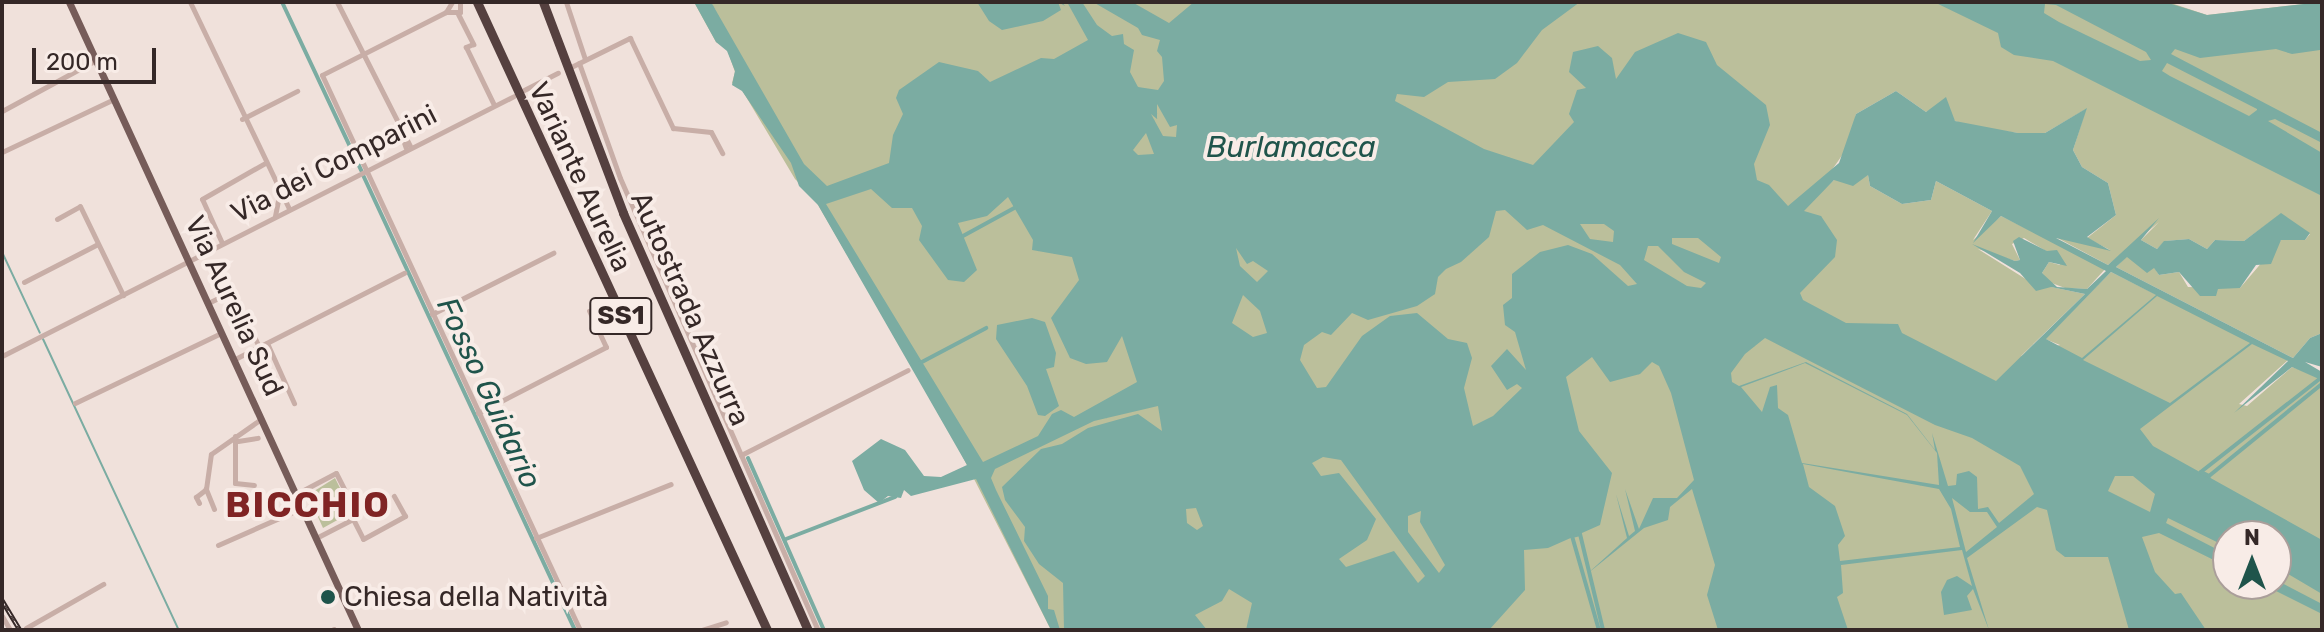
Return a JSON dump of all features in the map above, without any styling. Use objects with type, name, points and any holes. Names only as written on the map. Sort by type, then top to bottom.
[{"type":"highway","name":"Autostrada Azzurra","points":[[536,2],[618,216],[801,630]]},
{"type":"highway","name":"Autostrada Azzurra","points":[[543,2],[623,213],[808,630]]},
{"type":"highway","name":"Variante Aurelia","points":[[480,4],[770,630]]},
{"type":"main road","name":"Via Aurelia Sud","points":[[69,2],[358,630]]},
{"type":"street","points":[[190,2],[242,119],[289,209]]},
{"type":"street","points":[[337,2],[408,147]]},
{"type":"street","points":[[452,2],[446,12],[322,75],[580,630]]},
{"type":"street","points":[[460,2],[458,14],[473,44],[466,47],[494,105]]},
{"type":"street","points":[[566,2],[620,178],[818,630]]},
{"type":"street","points":[[446,12],[458,14]]},
{"type":"street","points":[[571,67],[630,38],[673,128],[711,132],[722,153]]},
{"type":"street","points":[[2,111],[96,60]]},
{"type":"street","points":[[524,90],[558,73]]},
{"type":"street","points":[[242,119],[297,91]]},
{"type":"street","name":"Via dei Comparini","points":[[2,356],[408,147],[514,96]]},
{"type":"street","points":[[2,152],[114,99]]},
{"type":"street","points":[[402,136],[428,137]]},
{"type":"street","points":[[396,154],[402,136]]},
{"type":"street","points":[[222,243],[202,199],[265,163]]},
{"type":"street","points":[[275,216],[279,195]]},
{"type":"street","points":[[57,219],[80,206],[123,295]]},
{"type":"street","points":[[24,282],[98,244]]},
{"type":"street","points":[[432,314],[553,253]]},
{"type":"street","points":[[235,359],[404,273]]},
{"type":"street","points":[[208,303],[233,291],[259,347]]},
{"type":"street","points":[[478,413],[606,347],[589,311]]},
{"type":"street","points":[[75,403],[222,332]]},
{"type":"street","points":[[267,343],[294,403]]},
{"type":"street","points":[[741,455],[908,370]]},
{"type":"street","points":[[214,509],[206,489],[211,454],[262,418]]},
{"type":"street","points":[[236,438],[258,438]]},
{"type":"street","points":[[236,438],[235,483],[254,485]]},
{"type":"street","points":[[296,494],[336,473],[350,501]]},
{"type":"street","points":[[536,538],[671,484]]},
{"type":"street","points":[[199,503],[196,497],[206,489]]},
{"type":"street","points":[[316,538],[353,519],[363,539],[391,524],[405,516],[394,496]]},
{"type":"street","points":[[218,545],[302,508]]},
{"type":"street","points":[[26,628],[103,584]]},
{"type":"street","points":[[2,616],[10,630]]},
{"type":"street","points":[[702,630],[726,622]]},
{"type":"green space","points":[[694,2],[2168,2],[2207,15],[2322,2],[2322,333],[2310,338],[2293,358],[2116,267],[2127,256],[2147,272],[2154,267],[2159,275],[2179,272],[2188,287],[2240,288],[2281,240],[2305,240],[2310,234],[2281,214],[2244,241],[2215,240],[2207,249],[2189,239],[2165,241],[2157,249],[2141,240],[2159,222],[2108,265],[2052,235],[2110,250],[2087,238],[2116,215],[2108,183],[2082,167],[2073,150],[2086,109],[2045,133],[2018,133],[1973,127],[1955,121],[1938,106],[1926,112],[1896,91],[1856,114],[1850,144],[1808,204],[1834,180],[1868,175],[1870,186],[1902,204],[1931,200],[1936,181],[1992,211],[1973,240],[2001,216],[2106,268],[2087,289],[2065,288],[2049,282],[2042,273],[2049,262],[2060,265],[2058,258],[2024,238],[2012,244],[2020,260],[1978,249],[2032,283],[2085,294],[2021,356],[2060,345],[2045,339],[2111,272],[2288,360],[2239,404],[2247,406],[2292,367],[2322,377],[2322,630],[1051,630],[947,426],[814,198],[795,179],[742,90],[732,83],[735,72],[727,49],[716,42]]},
{"type":"green space","points":[[335,478],[352,512],[323,528],[308,495]]},
{"type":"water","name":"Burlamacca","points":[[694,2],[711,2],[804,164],[827,186],[889,163],[893,135],[903,114],[896,98],[899,90],[939,62],[978,71],[990,82],[1041,58],[1054,59],[1088,40],[1067,2],[1082,2],[1097,25],[1112,36],[1123,34],[1124,44],[1134,50],[1130,72],[1138,87],[1158,90],[1164,81],[1162,57],[1157,51],[1160,40],[1142,35],[1138,28],[1093,2],[1132,2],[1169,23],[1194,2],[1580,2],[1542,30],[1517,63],[1495,79],[1448,82],[1424,97],[1397,94],[1395,101],[1484,149],[1533,165],[1574,122],[1569,114],[1577,90],[1586,88],[1569,72],[1573,52],[1598,46],[1612,58],[1616,79],[1635,52],[1678,33],[1706,42],[1717,65],[1766,105],[1770,125],[1754,164],[1757,180],[1769,185],[1788,206],[1839,163],[1856,114],[1896,91],[1926,112],[1946,97],[1955,121],[2018,133],[2045,133],[2087,108],[2073,150],[2082,167],[2108,183],[2116,215],[2087,237],[2111,251],[2056,238],[2108,265],[2159,218],[2141,240],[2157,249],[2164,241],[2189,239],[2207,249],[2215,240],[2244,241],[2281,213],[2310,233],[2305,240],[2281,240],[2271,264],[2256,265],[2240,288],[2218,289],[2216,296],[2200,296],[2179,272],[2159,275],[2154,268],[2147,273],[2127,257],[2116,267],[2293,358],[2310,338],[2322,333],[2322,367],[2305,362],[2322,372],[2319,379],[2292,367],[2234,413],[2288,361],[2252,344],[2140,429],[2153,446],[2286,520],[2212,520],[2212,540],[2168,518],[2166,523],[2212,547],[2212,559],[2159,533],[2142,537],[2155,572],[2175,594],[2181,593],[2206,630],[2129,630],[2108,557],[2065,557],[2056,550],[2047,510],[2037,507],[1967,558],[1989,630],[1973,589],[1967,596],[1972,610],[1944,615],[1941,592],[1947,580],[1957,576],[1972,586],[1962,550],[1841,565],[1843,593],[1837,597],[1848,630],[1718,630],[1707,595],[1715,565],[1692,489],[1670,507],[1668,520],[1644,528],[1587,574],[1627,538],[1616,494],[1629,536],[1635,531],[1625,489],[1639,529],[1653,498],[1677,498],[1694,480],[1671,393],[1659,366],[1652,362],[1640,374],[1610,382],[1592,357],[1566,377],[1579,431],[1612,473],[1600,525],[1548,548],[1524,550],[1525,590],[1489,630],[1246,630],[1252,603],[1229,589],[1222,601],[1195,615],[1207,630],[1064,630],[1063,583],[1039,564],[1024,541],[1025,527],[1005,500],[1002,487],[1041,449],[1062,444],[1088,428],[1138,414],[1162,431],[1158,406],[1094,421],[995,469],[991,478],[996,490],[1048,596],[1048,609],[1054,610],[1060,630],[1051,630],[976,479],[911,496],[904,490],[901,498],[888,496],[879,503],[864,490],[852,461],[881,439],[905,450],[924,476],[941,477],[967,465],[818,205],[799,186],[791,163],[742,91],[732,85],[735,71],[727,51],[716,42]],"holes":[[[1157,104],[1170,127],[1177,125],[1176,137],[1163,136],[1151,114],[1157,119]],[[1146,133],[1154,154],[1138,155],[1133,150]],[[1868,175],[1870,186],[1902,204],[1931,200],[1936,181],[1992,211],[1973,243],[2001,216],[2106,271],[2087,289],[2057,287],[2042,273],[2049,262],[2067,266],[2057,250],[2047,251],[2019,237],[2013,241],[2020,260],[2015,261],[1972,244],[2020,273],[2036,291],[2051,287],[2085,294],[1996,381],[1902,333],[1898,324],[1846,323],[1803,300],[1800,293],[1835,257],[1837,240],[1821,216],[1804,211],[1834,180],[1853,186]],[[871,189],[892,208],[912,208],[922,226],[919,240],[948,280],[964,282],[977,270],[958,223],[987,216],[1008,197],[1033,240],[1032,250],[1072,257],[1079,280],[1051,318],[1070,358],[1086,364],[1107,362],[1122,336],[1137,382],[1074,417],[1061,410],[1052,414],[1038,436],[983,462],[826,204]],[[1505,210],[1527,230],[1543,225],[1620,265],[1637,284],[1628,286],[1592,254],[1568,245],[1540,252],[1512,274],[1512,298],[1503,305],[1505,325],[1515,332],[1526,370],[1507,349],[1491,366],[1507,390],[1517,384],[1522,388],[1493,416],[1473,426],[1464,388],[1472,358],[1467,343],[1448,339],[1417,313],[1390,316],[1362,336],[1326,387],[1317,388],[1300,360],[1304,345],[1322,332],[1331,335],[1352,313],[1368,320],[1417,306],[1435,294],[1438,277],[1446,269],[1461,262],[1489,237],[1496,211]],[[1580,224],[1604,224],[1614,231],[1613,242],[1590,239]],[[1672,238],[1698,238],[1721,257],[1719,263],[1672,244]],[[1648,246],[1658,246],[1684,272],[1706,283],[1701,288],[1687,286],[1644,260]],[[1236,248],[1247,264],[1253,261],[1268,271],[1257,282],[1240,266]],[[2111,272],[2156,295],[2082,358],[2046,339]],[[1243,295],[1260,311],[1267,333],[1253,337],[1232,323]],[[2157,296],[2250,343],[2170,403],[2083,360]],[[1765,338],[1935,425],[1972,438],[2020,466],[2034,494],[1999,523],[1988,507],[1978,509],[1977,477],[1969,471],[1957,474],[1956,485],[1948,486],[1932,433],[1935,450],[1907,414],[1806,362],[1739,386],[1732,382],[1731,373],[1745,354]],[[1805,363],[1907,415],[1937,453],[1939,485],[1802,463],[1788,415],[1778,408],[1777,385],[1770,387],[1762,412],[1741,387]],[[1323,457],[1341,460],[1425,576],[1418,583],[1394,551],[1346,567],[1339,559],[1367,540],[1376,519],[1339,473],[1321,476],[1312,463]],[[1803,464],[1939,489],[1951,509],[1960,547],[1840,561],[1838,545],[1845,536],[1835,506],[1809,487]],[[2115,476],[2133,476],[2155,494],[2150,512],[2108,491]],[[1952,498],[1970,512],[1987,512],[1997,527],[1966,552]],[[1196,508],[1203,526],[1197,530],[1187,523],[1186,509]],[[1421,511],[1420,522],[1445,565],[1439,573],[1408,532],[1408,516]]]},
{"type":"water","points":[[977,2],[1058,2],[1061,10],[1043,21],[1002,30],[989,21]]},
{"type":"water","points":[[1934,2],[2165,2],[2207,15],[2322,2],[2320,50],[2292,54],[2276,49],[2200,58],[2175,49],[2171,54],[2322,133],[2322,143],[2275,119],[2268,121],[2322,153],[2322,196],[2053,61],[2014,55],[2001,47],[1998,33]],"holes":[[[2045,4],[2056,5],[2146,52],[2151,60],[2140,61],[2059,22],[2044,13]],[[2167,63],[2257,109],[2257,110],[2249,116],[2170,76],[2162,71]]]},
{"type":"water","points":[[1032,318],[1045,322],[1056,353],[1054,367],[1046,369],[1059,406],[1045,416],[1038,415],[1027,386],[996,339],[997,325]]},
{"type":"water","name":"Burlamacca","points":[[2292,523],[2322,540],[2322,594],[2292,576]]},
{"type":"water","points":[[2292,588],[2322,604],[2322,614],[2292,599]]},
{"type":"waterway","name":"Fosso Guidario","points":[[282,2],[361,170]]},
{"type":"waterway","name":"Fosso Guidario","points":[[363,175],[575,630]]},
{"type":"waterway","points":[[963,236],[1016,207]]},
{"type":"waterway","points":[[2,252],[40,333]]},
{"type":"waterway","points":[[920,363],[986,328]]},
{"type":"waterway","points":[[43,339],[179,630]]},
{"type":"waterway","points":[[2322,377],[2201,472],[2209,476],[2322,384]]},
{"type":"waterway","points":[[748,458],[824,630]]},
{"type":"waterway","points":[[786,539],[895,497]]},
{"type":"waterway","points":[[1572,536],[1580,534],[1603,630]]},
{"type":"waterway","points":[[1572,536],[1599,630]]},
{"type":"railway","points":[[2,600],[20,630]]},
{"type":"place","name":"Chiesa della Natività","points":[[328,597]]},
{"type":"district","name":"BICCHIO","points":[[308,505]]}]
